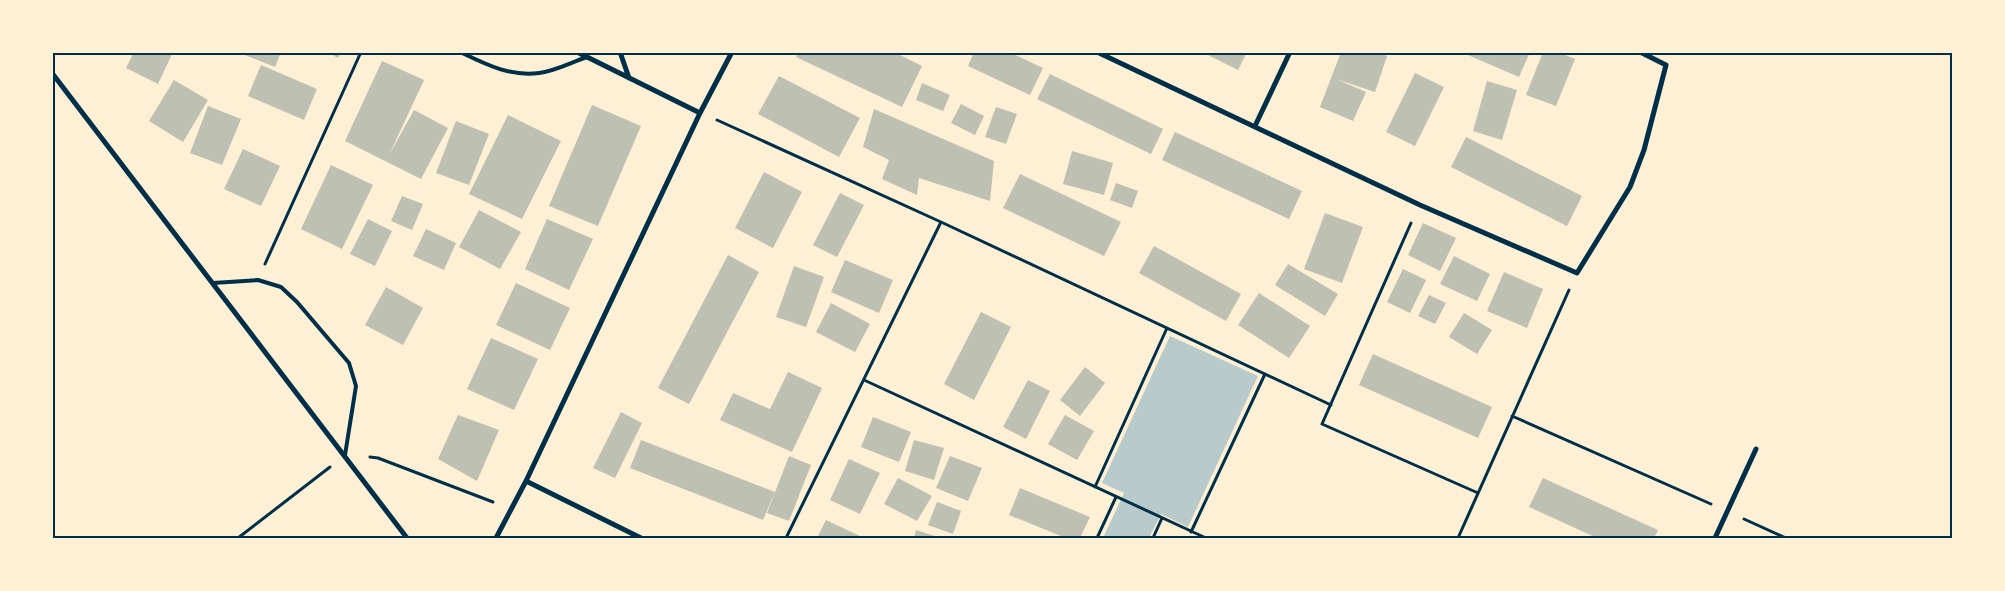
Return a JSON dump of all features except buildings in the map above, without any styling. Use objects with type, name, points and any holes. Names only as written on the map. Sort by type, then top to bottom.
[{"type":"street","points":[[577,52],[700,113]]},
{"type":"street","points":[[620,52],[629,78]]},
{"type":"street","points":[[496,538],[526,481],[700,113],[732,52]]},
{"type":"street","points":[[1096,52],[1420,204],[1577,273],[1630,186],[1644,150],[1666,65],[1640,52]]},
{"type":"street","points":[[1255,126],[1290,52]]},
{"type":"street","points":[[52,73],[407,538]]},
{"type":"street","points":[[1715,538],[1756,449]]},
{"type":"street","points":[[526,481],[641,538]]},
{"type":"lane","points":[[460,52],[493,68],[517,73],[539,73],[587,57]]},
{"type":"lane","points":[[213,283],[258,280],[281,287],[297,302],[349,363],[356,386],[345,455]]},
{"type":"path","points":[[258,280],[361,52]]},
{"type":"path","points":[[700,113],[941,222],[1331,405]]},
{"type":"path","points":[[1420,204],[1322,424],[1478,493]]},
{"type":"path","points":[[786,538],[941,222]]},
{"type":"path","points":[[1458,538],[1577,273]]},
{"type":"path","points":[[1095,487],[1167,328]]},
{"type":"path","points":[[1191,532],[1265,374]]},
{"type":"path","points":[[864,380],[1206,538]]},
{"type":"path","points":[[1512,416],[1786,538]]},
{"type":"path","points":[[238,538],[345,455],[378,458],[511,509]]},
{"type":"path","points":[[1097,538],[1116,497]]},
{"type":"path","points":[[1153,538],[1162,518]]},
{"type":"shaded area","points":[[1170,336],[1258,376],[1188,527],[1161,514],[1149,538],[1103,538],[1124,493],[1102,483]]}]
